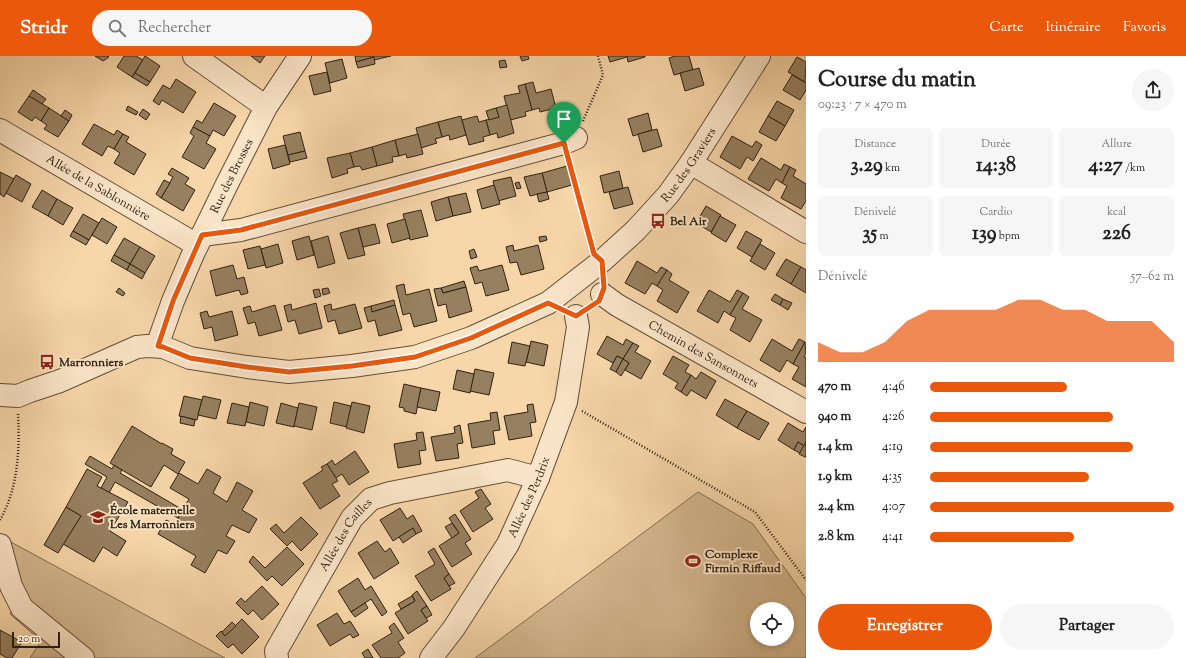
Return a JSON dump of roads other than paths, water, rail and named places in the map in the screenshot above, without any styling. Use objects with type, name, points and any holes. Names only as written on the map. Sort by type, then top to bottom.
[{"type":"street","points":[[194,56],[266,107]]},
{"type":"street","name":"Rue des Brosses","points":[[158,346],[173,301],[200,240],[266,107],[300,56]]},
{"type":"street","name":"Rue des Graviers","points":[[9,395],[60,380],[137,347],[158,346],[190,358],[289,372],[352,366],[415,357],[471,338],[548,303],[602,261],[635,231],[668,195],[691,163],[759,56]]},
{"type":"street","name":"Allée de la Sablonnière","points":[[0,130],[200,240]]},
{"type":"street","points":[[200,240],[570,141]]},
{"type":"street","points":[[691,163],[806,232]]},
{"type":"street","points":[[548,303],[576,316],[599,301],[604,288],[602,261]]},
{"type":"street","name":"Chemin des Sansonnets","points":[[602,294],[617,305],[806,412]]},
{"type":"street","name":"Allée des Perdrix","points":[[431,658],[454,628],[508,544],[538,478],[566,402],[578,327],[576,316]]},
{"type":"street","name":"Allée des Cailles","points":[[277,658],[276,651],[352,518],[371,499],[390,493],[508,470],[538,478]]},
{"type":"street","points":[[0,545],[11,586],[22,608],[83,658]]},
{"type":"place","name":"Bel Air","points":[[658,221]]},
{"type":"place","name":"Marronniers","points":[[47,362]]},
{"type":"place","name":"École maternelle Les Marronniers","points":[[98,517]]},
{"type":"place","name":"Complexe Firmin Riffaud","points":[[693,561]]}]
